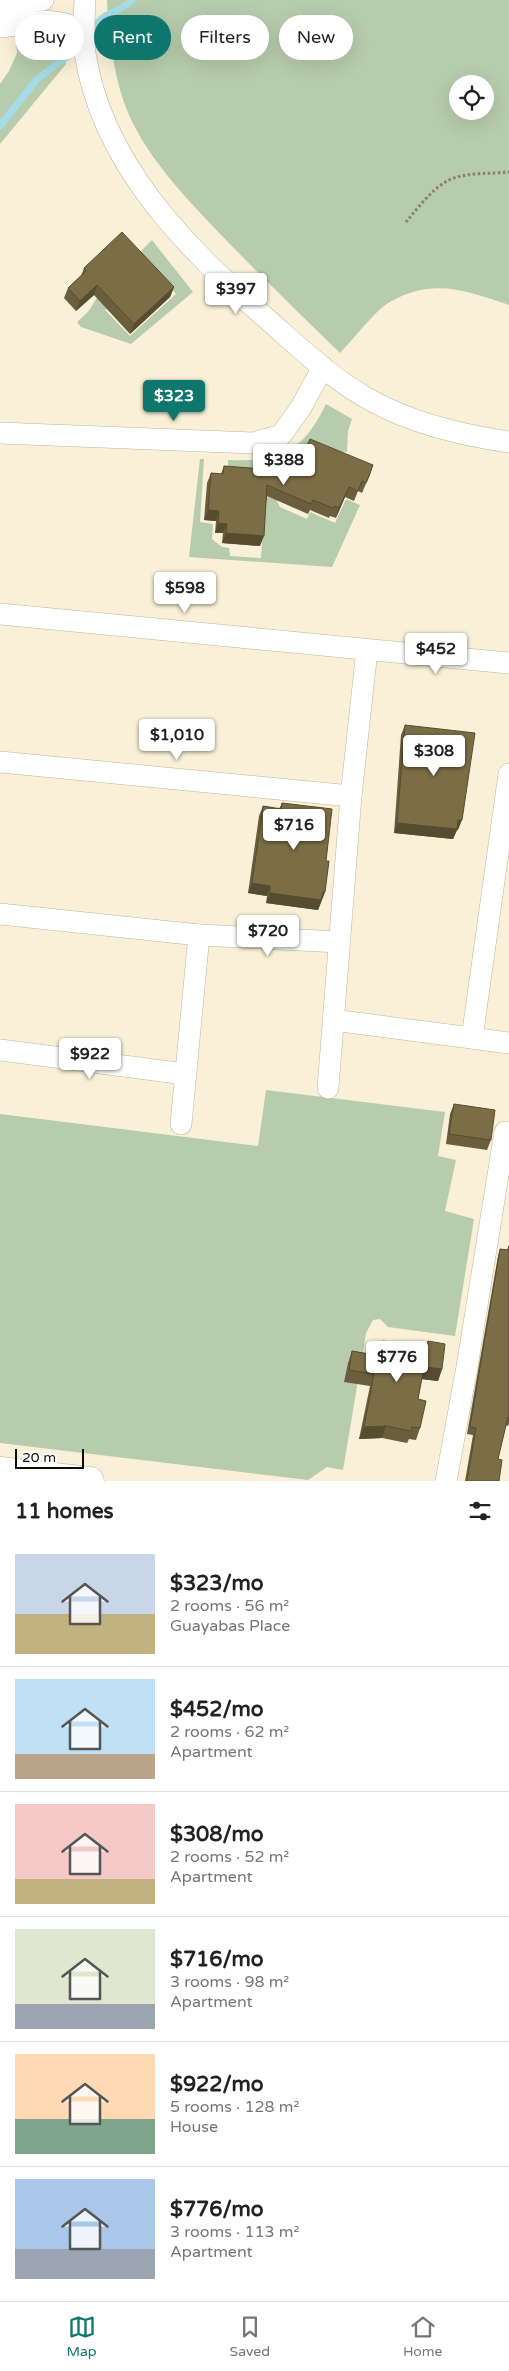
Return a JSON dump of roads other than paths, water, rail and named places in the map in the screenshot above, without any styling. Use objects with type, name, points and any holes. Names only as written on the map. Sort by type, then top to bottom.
[{"type":"main road","points":[[0,1470],[90,1481]]},
{"type":"street","points":[[0,8],[43,0]]},
{"type":"street","points":[[85,0],[84,39],[104,117],[144,193],[204,261],[323,367],[372,401],[427,425],[477,437],[509,442]]},
{"type":"street","points":[[0,27],[15,25]]},
{"type":"street","points":[[0,433],[252,443],[281,434],[290,424],[323,367]]},
{"type":"street","points":[[0,614],[509,663]]},
{"type":"street","points":[[328,1088],[351,796],[367,650]]},
{"type":"street","points":[[0,762],[351,796]]},
{"type":"street","points":[[472,1038],[501,887],[509,774]]},
{"type":"street","points":[[0,914],[199,935],[339,942]]},
{"type":"street","points":[[181,1124],[199,935]]},
{"type":"street","points":[[333,1020],[509,1043]]},
{"type":"street","points":[[0,1050],[186,1074]]},
{"type":"street","points":[[446,1481],[467,1367],[505,1132]]},
{"type":"waterway","points":[[92,35],[95,26],[104,17],[121,9],[132,0]]},
{"type":"waterway","points":[[0,126],[37,79],[62,60]]}]
